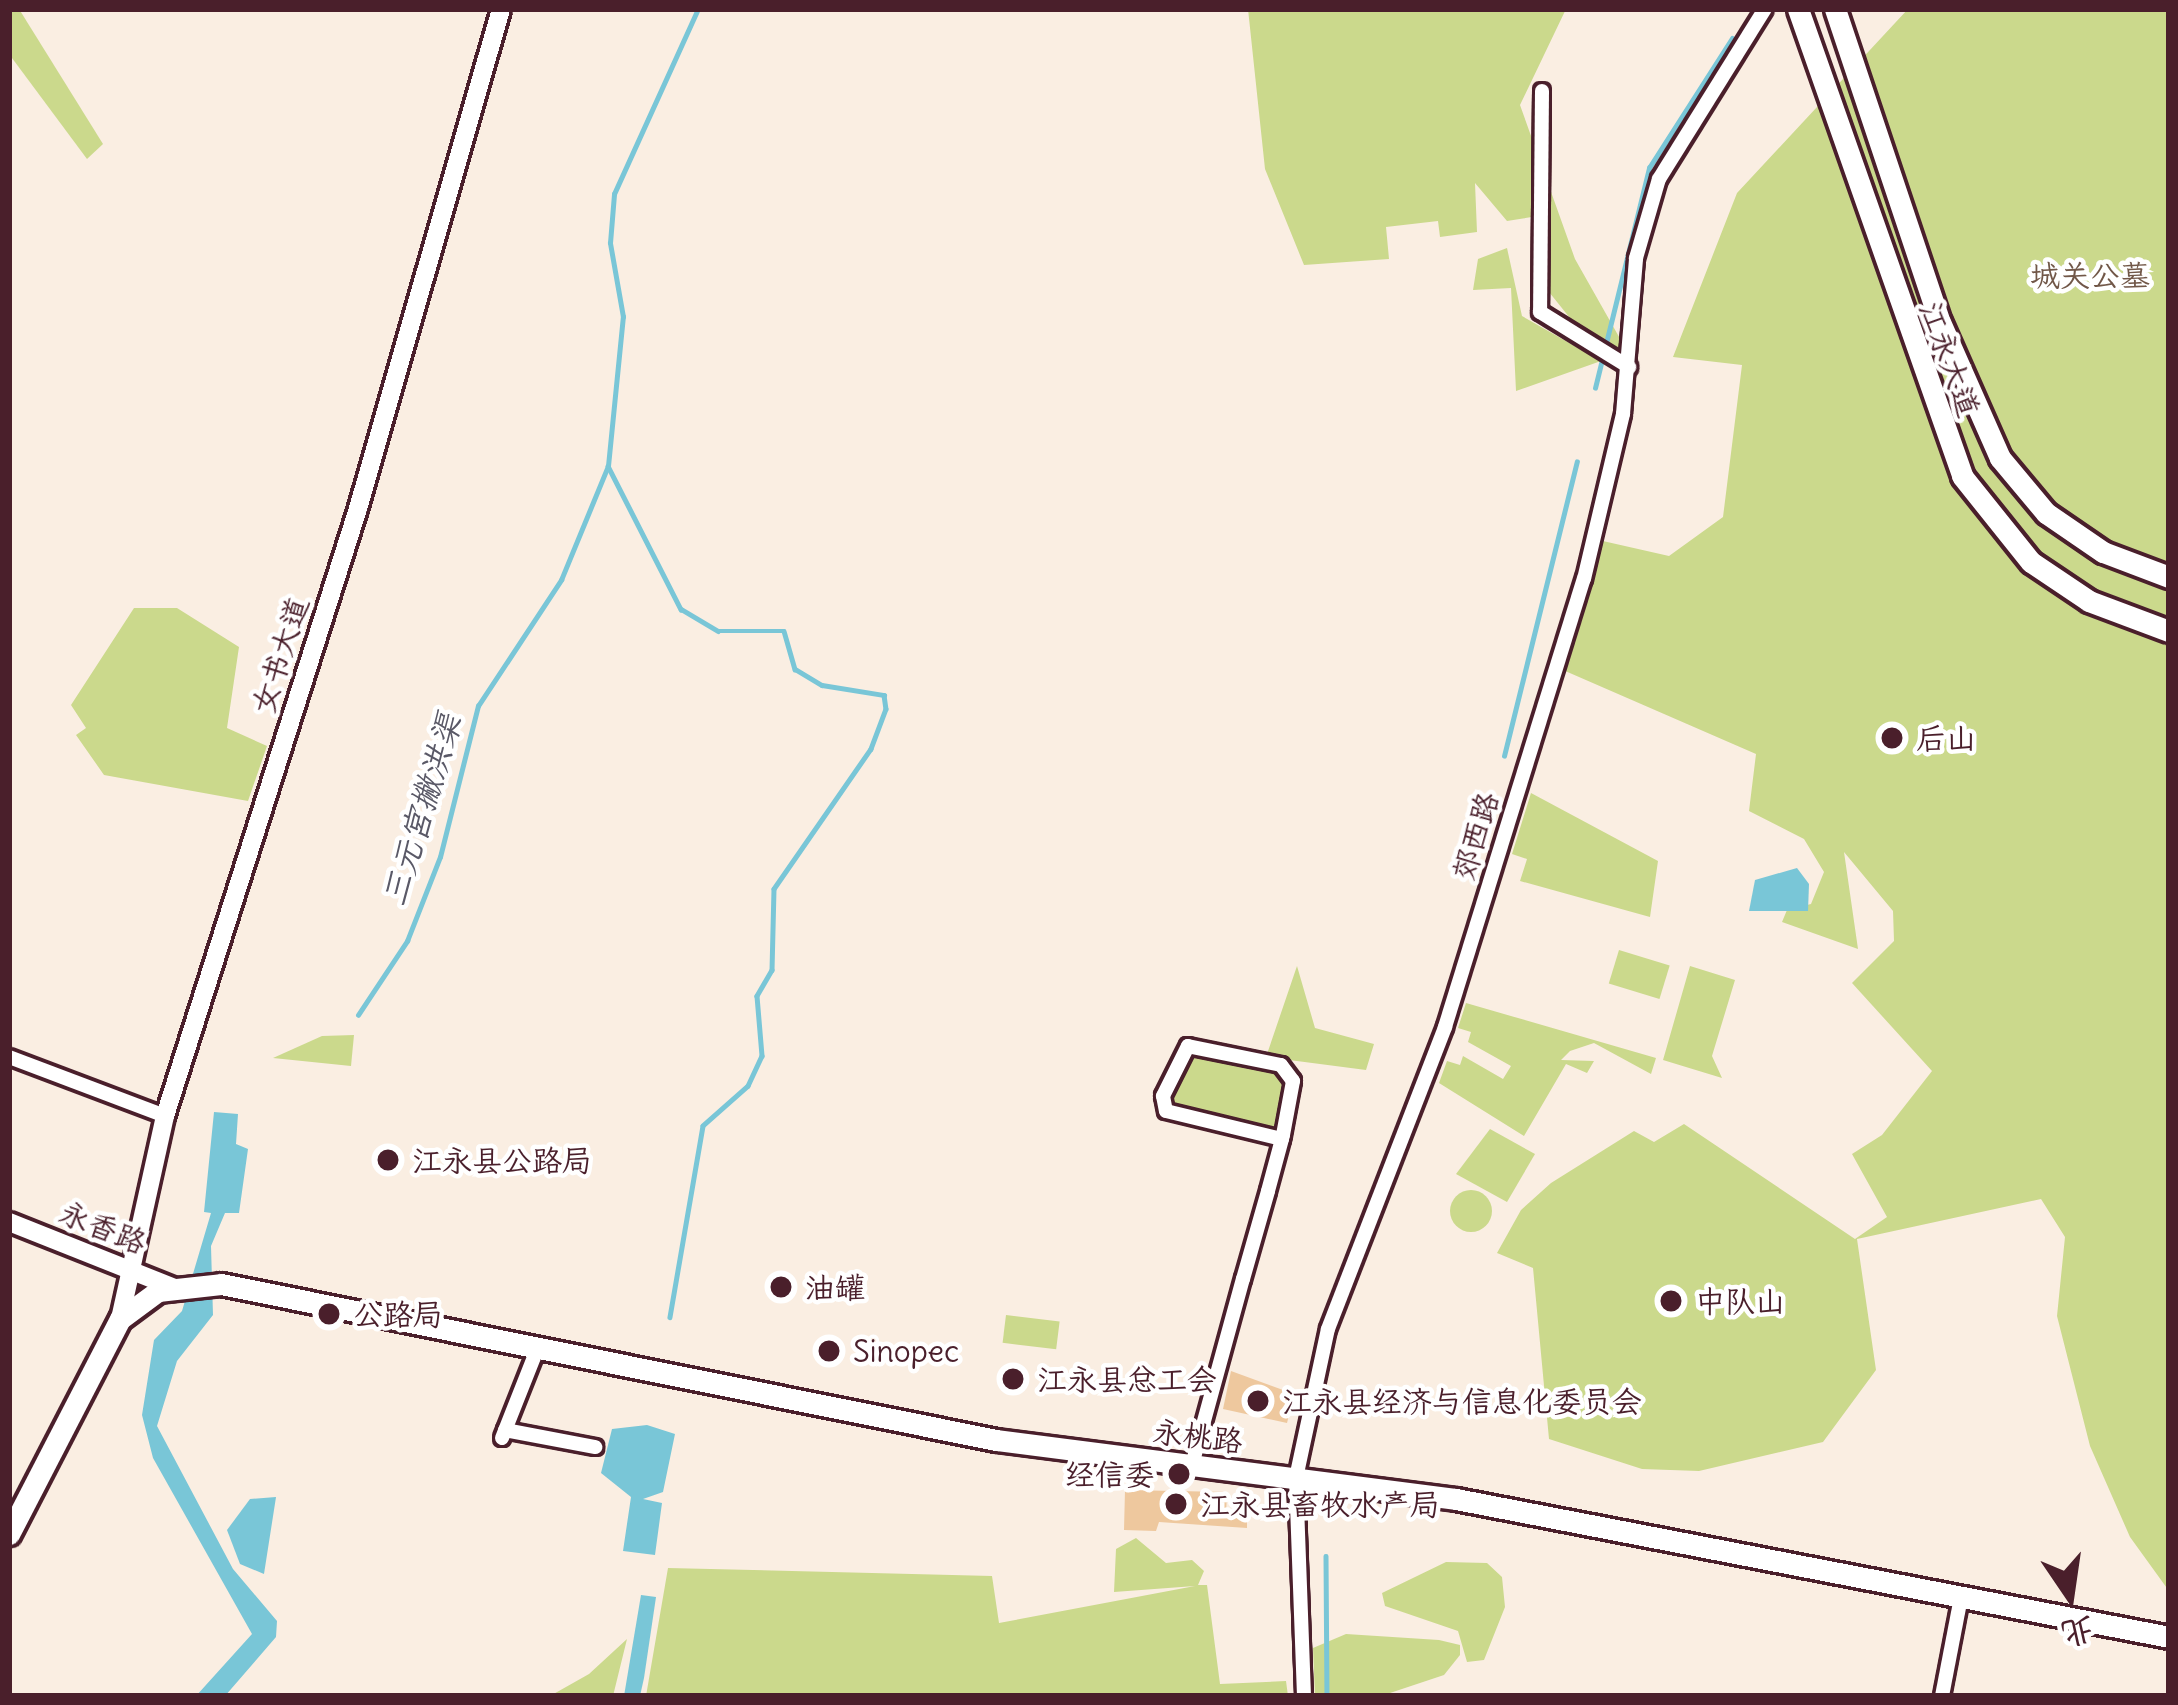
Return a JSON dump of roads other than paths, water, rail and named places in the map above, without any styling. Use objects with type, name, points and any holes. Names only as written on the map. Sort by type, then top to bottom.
[{"type":"main road","name":"女书大道","points":[[120,1319],[124,1268],[165,1116],[357,512],[501,9]]},
{"type":"main road","name":"江永大道","points":[[1798,9],[1963,476],[2031,562],[2089,601],[2169,631]]},
{"type":"main road","name":"江永大道","points":[[1835,9],[1940,322],[2000,458],[2047,513],[2103,552],[2169,578]]},
{"type":"main road","name":"永香路","points":[[9,1222],[175,1288]]},
{"type":"main road","name":"永桃路","points":[[120,1319],[140,1303],[175,1288],[221,1284],[996,1440],[1296,1478],[2169,1637]]},
{"type":"main road","points":[[9,1534],[120,1319]]},
{"type":"street","name":"郊西路","points":[[1304,1696],[1296,1478],[1328,1329],[1444,1027],[1584,579],[1629,367],[1636,258],[1659,179],[1765,9]]},
{"type":"street","points":[[1542,91],[1540,312],[1629,367]]},
{"type":"street","points":[[1192,1465],[1282,1138],[1288,1069],[1188,1046],[1163,1096],[1166,1111],[1282,1138]]},
{"type":"street","points":[[9,1057],[165,1116]]},
{"type":"street","points":[[538,1347],[504,1434],[595,1448]]},
{"type":"street","points":[[1942,1696],[1961,1597]]},
{"type":"water","points":[[1797,868],[1809,884],[1808,911],[1749,911],[1755,880]]},
{"type":"water","points":[[214,1112],[238,1114],[236,1144],[248,1149],[239,1213],[225,1213],[211,1246],[213,1315],[177,1361],[157,1426],[233,1569],[277,1621],[276,1637],[225,1696],[196,1696],[252,1634],[153,1458],[142,1415],[154,1340],[182,1311],[211,1213],[204,1212]]},
{"type":"water","points":[[647,1425],[675,1434],[663,1492],[643,1499],[662,1503],[655,1555],[623,1551],[631,1497],[601,1473],[612,1429]]},
{"type":"water","points":[[276,1497],[264,1574],[240,1564],[227,1530],[250,1499]]},
{"type":"water","points":[[641,1595],[656,1597],[644,1678],[640,1696],[624,1696]]},
{"type":"waterway","name":"三元宫撇洪渠","points":[[358,1015],[407,941],[440,857],[478,706],[561,580],[608,466],[623,317],[610,243],[614,194],[698,9]]},
{"type":"waterway","points":[[1595,388],[1649,168],[1732,38]]},
{"type":"waterway","points":[[1504,756],[1577,462]]},
{"type":"waterway","name":"三元宫撇洪渠","points":[[608,466],[681,609],[718,631],[784,631],[795,669],[822,685],[884,695],[886,709],[871,749],[774,889],[772,970],[757,996],[762,1056],[748,1086],[703,1126],[670,1317]]},
{"type":"waterway","points":[[1461,953],[1482,878]]},
{"type":"waterway","points":[[1347,1262],[1373,1195]]},
{"type":"waterway","points":[[1297,1441],[1301,1423]]},
{"type":"waterway","points":[[1326,1556],[1327,1696]]},
{"type":"place","name":"后山","points":[[1892,738]]},
{"type":"place","name":"江永县公路局","points":[[388,1160]]},
{"type":"place","name":"油罐","points":[[781,1287]]},
{"type":"place","name":"中队山","points":[[1671,1301]]},
{"type":"place","name":"公路局","points":[[329,1314]]},
{"type":"place","name":"Sinopec","points":[[829,1351]]},
{"type":"place","name":"江永县总工会","points":[[1013,1379]]},
{"type":"place","name":"江永县经济与信息化委员会","points":[[1258,1401]]},
{"type":"place","name":"经信委","points":[[1179,1474]]},
{"type":"place","name":"江永县畜牧水产局","points":[[1176,1504]]},
{"type":"park label","name":"城关公墓","points":[[2090,275]]}]
